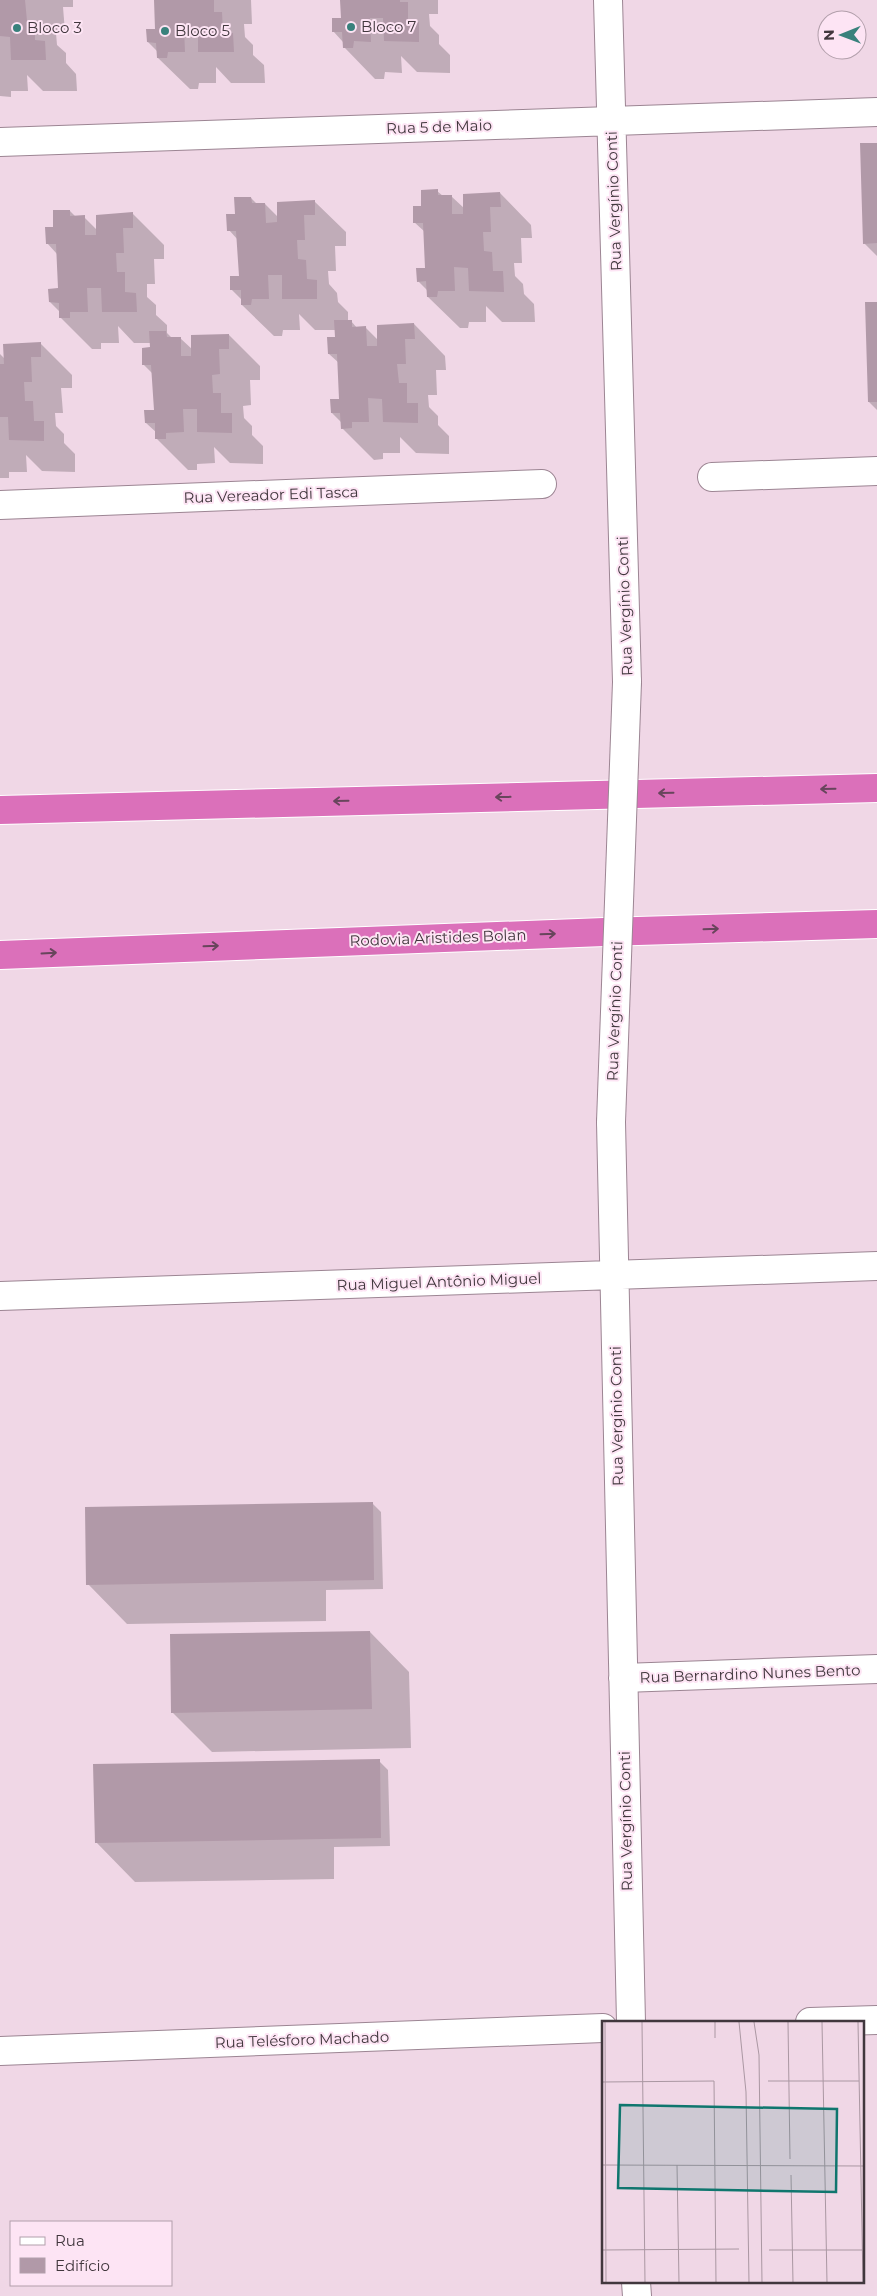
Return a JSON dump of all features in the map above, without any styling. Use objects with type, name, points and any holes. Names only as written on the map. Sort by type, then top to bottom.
[{"type":"highway","points":[[0,810],[877,788]]},
{"type":"highway","name":"Rodovia Aristides Bolan","points":[[0,955],[544,934],[877,924]]},
{"type":"street","name":"Rua Vergínio Conti","points":[[608,0],[628,682],[611,1122],[631,2021]]},
{"type":"street","name":"Rua 5 de Maio","points":[[0,142],[877,112]]},
{"type":"street","points":[[712,477],[877,471]]},
{"type":"street","name":"Rua Vereador Edi Tasca","points":[[0,505],[542,484]]},
{"type":"street","name":"Rua Miguel Antônio Miguel","points":[[0,1296],[877,1266]]},
{"type":"street","name":"Rua Bernardino Nunes Bento","points":[[623,1678],[877,1669]]},
{"type":"street","points":[[844,2021],[877,2020]]},
{"type":"street","name":"Rua Telésforo Machado","points":[[0,2051],[602,2028]]},
{"type":"building","name":"Bloco 3","points":[[0,0],[25,0],[27,21],[35,20],[35,40],[45,41],[46,60],[11,60],[10,37],[0,36]]},
{"type":"building","name":"Bloco 5","points":[[154,0],[214,0],[214,12],[222,12],[223,32],[233,33],[234,52],[198,52],[198,28],[184,28],[185,52],[168,52],[167,58],[157,58],[156,43],[147,42],[146,29],[155,29]]},
{"type":"building","name":"Bloco 7","points":[[340,0],[400,0],[400,2],[408,2],[408,22],[419,22],[419,42],[384,41],[383,18],[370,18],[371,42],[354,41],[353,48],[343,48],[342,32],[332,32],[332,18],[341,18]]},
{"type":"building","points":[[860,143],[877,143],[877,243],[863,244]]},
{"type":"building","points":[[438,189],[438,195],[452,195],[452,214],[463,214],[463,194],[500,192],[501,207],[490,207],[491,232],[483,232],[484,251],[492,252],[493,271],[503,271],[504,292],[469,291],[468,268],[454,267],[455,291],[438,291],[437,297],[427,297],[426,281],[417,282],[416,268],[425,268],[423,223],[413,223],[413,206],[421,206],[421,190]]},
{"type":"building","points":[[234,197],[251,197],[252,203],[265,203],[266,223],[277,222],[277,202],[315,200],[315,215],[304,215],[305,240],[297,240],[298,259],[306,260],[307,279],[317,280],[317,299],[282,299],[282,275],[268,275],[269,299],[252,299],[251,305],[241,305],[241,290],[230,290],[230,276],[239,276],[236,231],[227,231],[226,214],[235,214]]},
{"type":"building","points":[[53,210],[70,210],[70,216],[85,215],[85,235],[96,235],[96,215],[133,212],[133,228],[123,228],[124,253],[116,253],[117,272],[125,272],[125,292],[136,293],[137,312],[102,312],[101,288],[87,288],[88,312],[70,312],[70,318],[59,318],[59,303],[49,302],[48,289],[58,288],[56,244],[46,244],[45,227],[53,227]]},
{"type":"building","points":[[865,302],[877,302],[877,402],[868,402]]},
{"type":"building","points":[[334,320],[352,320],[352,327],[366,326],[367,346],[377,346],[377,325],[414,323],[415,339],[405,339],[406,364],[397,364],[399,383],[407,383],[407,403],[418,403],[418,423],[383,422],[382,399],[368,398],[369,422],[352,422],[352,428],[341,429],[340,413],[331,413],[330,399],[339,399],[337,354],[328,354],[327,337],[335,337]]},
{"type":"building","points":[[149,331],[166,331],[167,337],[181,337],[181,356],[191,356],[191,335],[229,334],[229,349],[219,349],[220,374],[212,375],[213,393],[221,393],[221,413],[232,413],[232,433],[197,432],[197,409],[183,409],[184,432],[166,433],[166,439],[155,439],[155,423],[145,423],[144,410],[154,410],[151,365],[142,365],[142,348],[150,347]]},
{"type":"building","points":[[41,342],[41,357],[31,357],[32,382],[24,382],[25,401],[33,401],[34,421],[44,421],[44,441],[9,440],[8,417],[0,417],[0,364],[4,364],[3,344]]},
{"type":"building","points":[[373,1502],[374,1580],[86,1585],[85,1507]]},
{"type":"building","points":[[370,1631],[372,1709],[171,1713],[170,1634]]},
{"type":"building","points":[[380,1759],[381,1838],[95,1843],[93,1764]]},
{"type":"place","name":"Bloco 7","points":[[351,27]]},
{"type":"place","name":"Bloco 3","points":[[17,28]]},
{"type":"place","name":"Bloco 5","points":[[165,31]]}]
